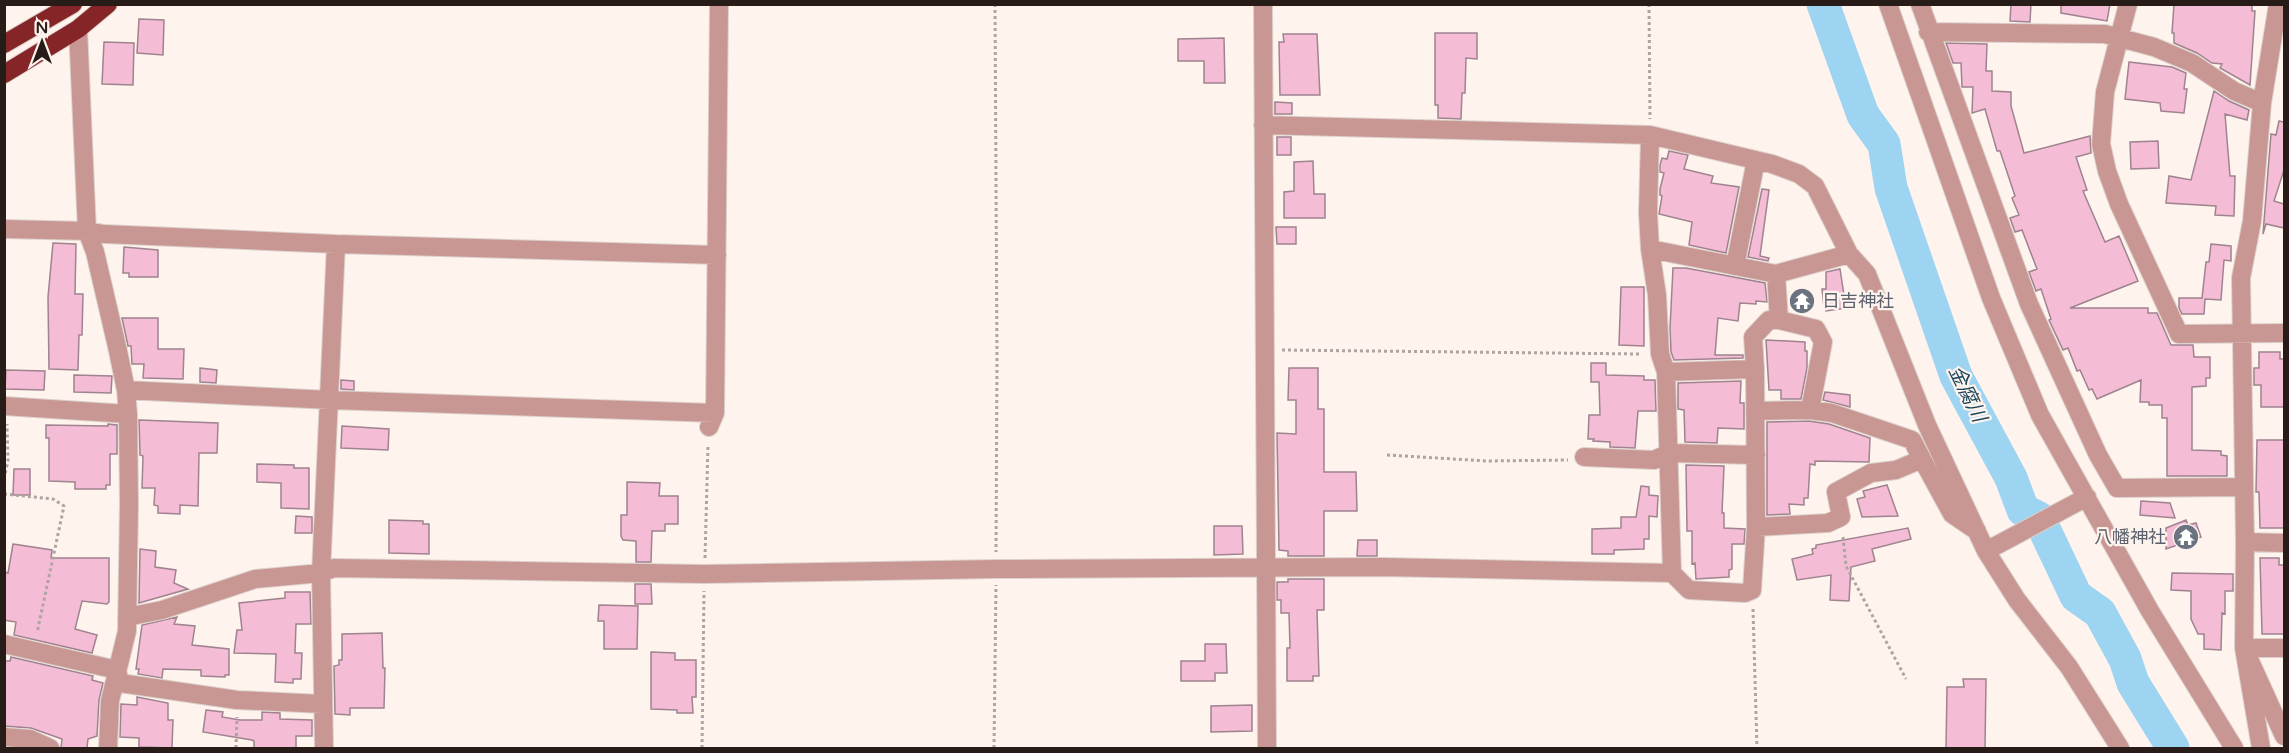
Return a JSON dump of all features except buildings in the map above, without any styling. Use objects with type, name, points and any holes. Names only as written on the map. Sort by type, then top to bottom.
[{"type":"highway","points":[[4,44],[73,4]]},
{"type":"highway","points":[[4,74],[78,29],[108,4]]},
{"type":"street","points":[[126,390],[712,420],[717,255],[719,4]]},
{"type":"street","points":[[1263,4],[1268,568],[1267,748]]},
{"type":"street","points":[[1888,4],[1992,298],[2040,415],[2079,501],[2151,611],[2234,748]]},
{"type":"street","points":[[1920,4],[1928,32],[2029,304],[2098,455],[2117,488],[2243,487]]},
{"type":"street","points":[[2128,4],[2104,92],[2101,144],[2107,171],[2119,204],[2179,334],[2284,333]]},
{"type":"street","points":[[2261,748],[2244,648],[2245,543],[2241,278],[2252,220],[2262,103],[2278,4]]},
{"type":"street","points":[[78,29],[87,231],[95,252],[126,390],[128,414],[127,631],[110,701],[108,748]]},
{"type":"street","points":[[1928,32],[2104,34],[2154,47],[2192,63],[2234,90],[2262,103]]},
{"type":"street","points":[[1263,126],[1650,135],[1756,160],[1799,174],[1815,186],[1849,254],[1867,274],[1927,425],[1978,532],[1991,548],[2017,600],[2069,667],[2120,748]]},
{"type":"street","points":[[1650,135],[1648,213],[1650,249],[1657,296],[1660,354],[1666,372],[1672,573],[1689,591],[1745,593],[1752,590],[1756,527],[1753,337],[1769,320],[1779,320],[1816,329],[1824,342],[1810,410]]},
{"type":"street","points":[[1735,266],[1756,160]]},
{"type":"street","points":[[4,229],[336,244],[717,255]]},
{"type":"street","points":[[324,748],[321,573],[336,244]]},
{"type":"street","points":[[1650,249],[1776,274],[1849,254]]},
{"type":"street","points":[[1776,274],[1779,320]]},
{"type":"street","points":[[1666,372],[1755,369]]},
{"type":"street","points":[[6,406],[128,414]]},
{"type":"street","points":[[1755,411],[1810,410],[1833,413],[1912,440],[1952,514],[1978,532]]},
{"type":"street","points":[[1584,457],[1654,460],[1669,453],[1756,456]]},
{"type":"street","points":[[1756,527],[1828,523],[1841,517],[1836,492],[1871,472],[1896,470],[1922,459]]},
{"type":"street","points":[[1991,548],[2079,501]]},
{"type":"street","points":[[2245,543],[2284,543]]},
{"type":"street","points":[[127,617],[162,610],[255,579],[321,573],[334,568],[704,574],[996,569],[1383,567],[1672,573]]},
{"type":"street","points":[[4,644],[117,670]]},
{"type":"street","points":[[2244,648],[2284,648]]},
{"type":"street","points":[[2244,648],[2284,736]]},
{"type":"street","points":[[117,670],[120,683],[237,700],[323,704]]},
{"type":"street","points":[[4,737],[30,739],[50,748]]},
{"type":"path","points":[[994,748],[997,360],[995,4]]},
{"type":"path","points":[[1649,4],[1650,135]]},
{"type":"path","points":[[1265,350],[1660,354]]},
{"type":"path","points":[[4,479],[8,461],[6,406]]},
{"type":"path","points":[[1387,454],[1487,461],[1572,460],[1584,457]]},
{"type":"path","points":[[4,494],[53,499],[64,506],[33,649]]},
{"type":"path","points":[[1841,517],[1846,566],[1906,679]]},
{"type":"path","points":[[1752,590],[1757,748]]},
{"type":"path","points":[[236,748],[237,700]]},
{"type":"waterway","name":"金腐川","points":[[1823,4],[1863,115],[1884,144],[1891,188],[1956,376],[2011,478],[2023,510],[2039,518],[2076,596],[2100,613],[2125,659],[2133,683],[2173,748]]},
{"type":"place","name":"日吉神社","points":[[1802,301]]},
{"type":"place","name":"八幡神社","points":[[2186,537]]}]
